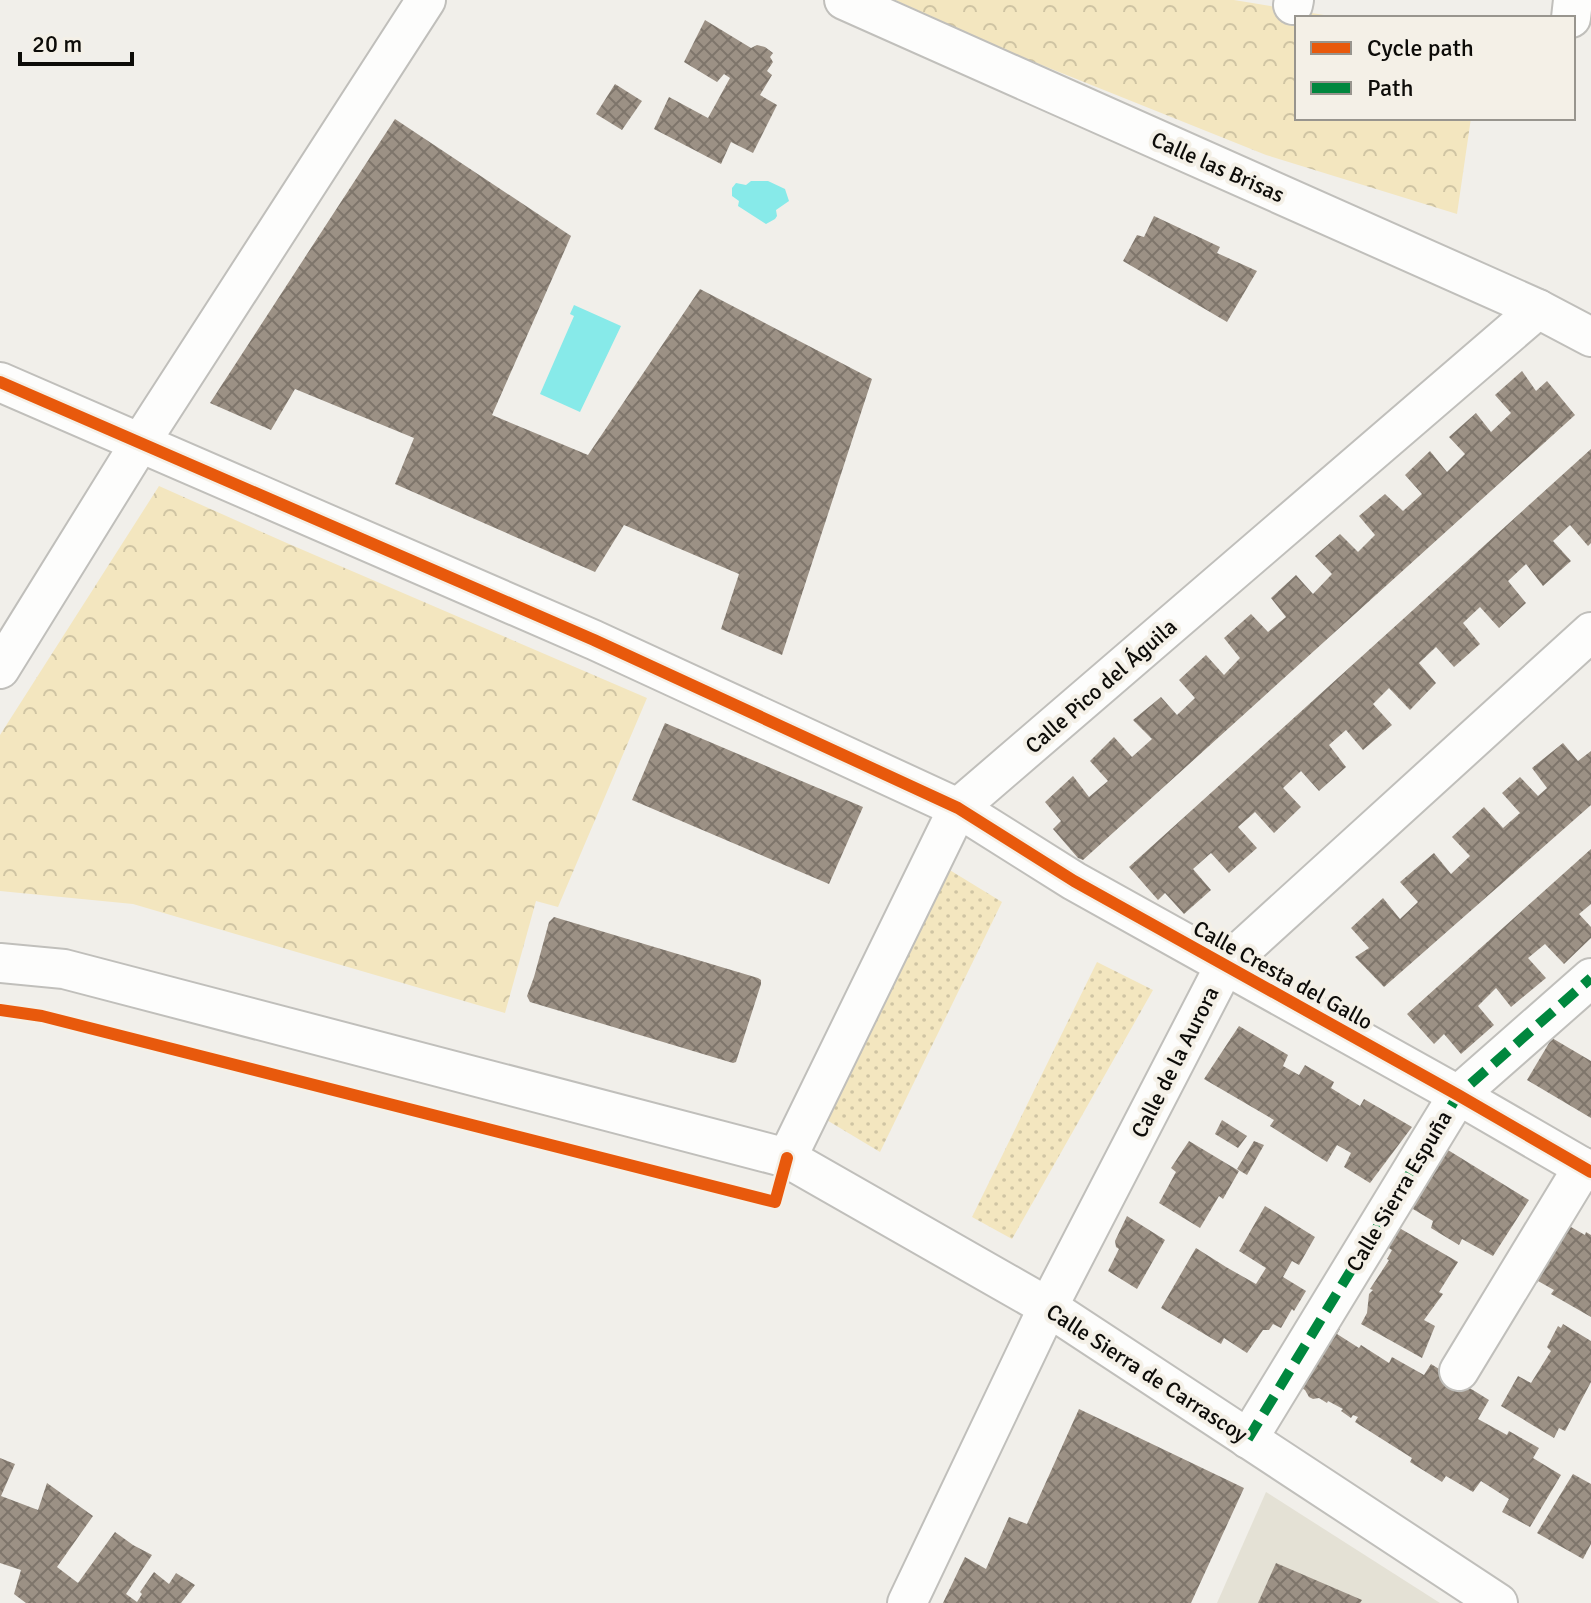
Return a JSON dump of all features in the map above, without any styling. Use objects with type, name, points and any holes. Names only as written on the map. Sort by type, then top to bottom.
[{"type":"street","points":[[0,669],[140,443],[426,0]]},
{"type":"street","name":"Calle las Brisas","points":[[844,0],[1538,309],[1591,337]]},
{"type":"street","name":"Calle Pico del Águila","points":[[787,1158],[958,808],[1538,309]]},
{"type":"street","name":"Calle Cresta del Gallo","points":[[0,382],[594,640],[958,808],[1074,881],[1587,1170]]},
{"type":"street","name":"Calle de la Aurora","points":[[907,1603],[1048,1307],[1225,965],[1591,632]]},
{"type":"street","name":"Calle Sierra de Carrascoy","points":[[0,963],[64,969],[787,1158],[1048,1307],[1498,1603]]},
{"type":"street","name":"Calle Sierra Espuña","points":[[1248,1439],[1458,1095],[1591,978]]},
{"type":"street","points":[[1459,1371],[1587,1170]]},
{"type":"shaded area","points":[[1266,1492],[1440,1603],[1217,1603]]},
{"type":"green space","points":[[895,0],[1234,0],[1330,16],[1295,16],[1295,120],[1471,120],[1457,214],[1266,155],[1014,54]]},
{"type":"green space","points":[[159,486],[647,698],[558,907],[536,901],[505,1013],[133,904],[0,891],[0,735]]},
{"type":"green space","points":[[948,869],[1002,902],[880,1152],[825,1119]]},
{"type":"green space","points":[[1097,962],[1153,990],[1012,1239],[972,1217]]},
{"type":"water","points":[[751,181],[768,181],[785,189],[789,201],[776,210],[775,219],[766,224],[738,206],[739,201],[732,196],[736,183],[746,185]]},
{"type":"water","points":[[574,305],[621,326],[580,412],[540,394],[574,316],[570,314]]},
{"type":"building","points":[[705,20],[751,48],[757,45],[773,53],[770,57],[773,62],[767,71],[772,75],[760,95],[777,105],[753,153],[731,142],[721,164],[654,129],[669,97],[708,118],[730,78],[724,74],[717,82],[684,62]]},
{"type":"building","points":[[615,84],[642,101],[622,130],[596,114]]},
{"type":"building","points":[[395,119],[571,236],[492,415],[588,455],[700,289],[872,379],[782,655],[721,629],[739,574],[624,525],[595,572],[395,484],[414,438],[295,389],[271,430],[210,403]]},
{"type":"building","points":[[1154,216],[1220,247],[1217,253],[1257,271],[1227,322],[1123,261],[1137,235],[1144,237]]},
{"type":"building","points":[[1522,371],[1536,391],[1547,381],[1575,415],[1083,860],[1078,858],[1053,829],[1061,821],[1045,802],[1073,776],[1089,797],[1108,781],[1090,761],[1114,737],[1132,757],[1152,739],[1133,720],[1161,697],[1177,715],[1195,698],[1179,680],[1206,655],[1224,675],[1240,658],[1224,638],[1251,614],[1268,632],[1286,617],[1271,598],[1296,575],[1313,594],[1332,574],[1315,556],[1340,534],[1358,552],[1375,535],[1359,516],[1385,494],[1403,511],[1422,494],[1405,475],[1430,451],[1447,472],[1465,454],[1449,437],[1476,413],[1491,432],[1511,413],[1495,395]]},
{"type":"building","points":[[1591,449],[1591,543],[1588,546],[1570,525],[1553,541],[1571,561],[1543,586],[1526,564],[1508,581],[1526,603],[1499,628],[1480,607],[1463,623],[1480,644],[1454,667],[1436,647],[1419,663],[1436,683],[1410,710],[1389,688],[1373,704],[1392,725],[1363,750],[1346,730],[1329,745],[1346,767],[1319,791],[1301,771],[1283,788],[1301,807],[1274,833],[1255,812],[1238,827],[1257,848],[1229,873],[1211,853],[1193,869],[1211,890],[1184,914],[1165,893],[1158,900],[1129,867]]},
{"type":"building","points":[[665,723],[863,807],[829,884],[632,800]]},
{"type":"building","points":[[1563,743],[1578,761],[1591,751],[1591,805],[1384,987],[1355,957],[1369,948],[1351,928],[1383,898],[1400,919],[1418,902],[1400,882],[1434,853],[1451,874],[1470,856],[1452,837],[1484,807],[1503,828],[1520,813],[1502,793],[1520,777],[1538,796],[1547,788],[1532,768]]},
{"type":"building","points":[[1591,849],[1591,904],[1579,914],[1591,927],[1591,938],[1564,964],[1545,944],[1528,958],[1546,978],[1511,1007],[1496,988],[1478,1006],[1494,1025],[1461,1054],[1444,1034],[1434,1044],[1407,1014]]},
{"type":"building","points":[[554,917],[761,980],[736,1062],[530,1002],[527,996],[549,922]]},
{"type":"building","points":[[1239,1026],[1288,1055],[1283,1066],[1299,1075],[1305,1065],[1334,1082],[1331,1088],[1360,1106],[1364,1099],[1412,1127],[1370,1183],[1344,1167],[1351,1153],[1337,1145],[1327,1162],[1270,1126],[1274,1120],[1204,1079]]},
{"type":"building","points":[[1552,1038],[1591,1061],[1591,1118],[1527,1080]]},
{"type":"building","points":[[1222,1120],[1247,1136],[1238,1148],[1215,1134]]},
{"type":"building","points":[[1189,1141],[1239,1171],[1223,1199],[1219,1196],[1200,1228],[1159,1203],[1176,1172],[1171,1168]]},
{"type":"building","points":[[1254,1141],[1264,1145],[1247,1175],[1237,1169]]},
{"type":"building","points":[[1435,1142],[1529,1200],[1493,1256],[1462,1239],[1459,1245],[1431,1228],[1433,1221],[1398,1200]]},
{"type":"building","points":[[1265,1206],[1315,1237],[1299,1265],[1292,1261],[1283,1277],[1306,1291],[1281,1328],[1273,1324],[1269,1330],[1263,1330],[1247,1353],[1224,1338],[1221,1344],[1161,1308],[1196,1248],[1256,1284],[1266,1268],[1239,1251]]},
{"type":"building","points":[[1127,1216],[1165,1240],[1137,1289],[1108,1271],[1119,1249],[1115,1241]]},
{"type":"building","points":[[1389,1222],[1458,1262],[1439,1292],[1443,1294],[1424,1320],[1435,1326],[1422,1358],[1361,1324],[1367,1313],[1369,1294],[1373,1290],[1370,1289],[1392,1250],[1377,1241]]},
{"type":"building","points":[[1564,1223],[1585,1235],[1586,1232],[1591,1235],[1591,1317],[1551,1294],[1554,1290],[1523,1274]]},
{"type":"building","points":[[1327,1322],[1340,1329],[1337,1334],[1389,1363],[1392,1357],[1424,1375],[1431,1364],[1489,1400],[1478,1419],[1507,1435],[1509,1431],[1539,1448],[1533,1458],[1561,1475],[1530,1527],[1502,1512],[1509,1499],[1481,1481],[1473,1492],[1446,1476],[1442,1482],[1410,1462],[1412,1458],[1355,1422],[1358,1417],[1353,1415],[1351,1418],[1341,1411],[1343,1409],[1328,1401],[1309,1397],[1305,1390],[1295,1384]]},
{"type":"building","points":[[1563,1324],[1591,1341],[1591,1382],[1565,1431],[1559,1428],[1554,1438],[1501,1406],[1518,1376],[1531,1383],[1551,1351],[1547,1347],[1558,1326],[1561,1328]]},
{"type":"building","points":[[1079,1409],[1244,1488],[1191,1603],[943,1603],[965,1557],[986,1569],[1009,1517],[1027,1524]]},
{"type":"building","points":[[0,1458],[15,1464],[1,1496],[38,1510],[47,1483],[93,1516],[57,1567],[78,1583],[115,1532],[152,1555],[126,1594],[137,1602],[154,1572],[169,1584],[176,1573],[195,1585],[181,1603],[26,1603],[14,1594],[21,1570],[0,1563]]},
{"type":"building","points":[[1573,1474],[1591,1484],[1591,1544],[1583,1559],[1537,1533]]},
{"type":"building","points":[[1276,1563],[1362,1600],[1360,1603],[1258,1603]]},
{"type":"marked path","points":[[1248,1439],[1458,1095],[1591,978]]},
{"type":"cycle path","points":[[0,382],[594,640],[958,808],[1074,881],[1591,1172]]},
{"type":"cycle path","points":[[0,1010],[42,1016],[775,1202],[787,1158]]}]
